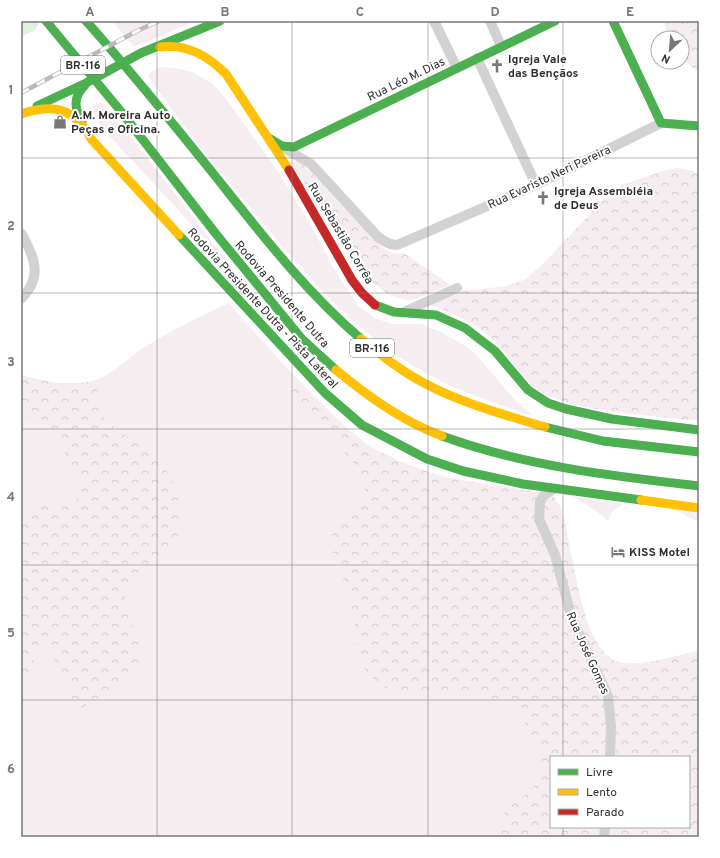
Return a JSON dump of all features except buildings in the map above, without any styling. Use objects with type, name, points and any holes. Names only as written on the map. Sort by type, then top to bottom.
[{"type":"main road","name":"Rodovia Presidente Dutra","points":[[46,21],[119,109],[216,234],[302,339],[329,365],[371,399],[421,428],[451,439],[513,457],[608,476],[699,486]]},
{"type":"main road","name":"Rodovia Presidente Dutra","points":[[86,21],[144,85],[294,274],[360,338],[390,362],[420,381],[450,394],[499,414],[542,427],[591,439],[699,452]]},
{"type":"main road","points":[[21,114],[86,83],[141,53],[160,47],[220,21]]},
{"type":"main road","name":"Rua Léo M. Dias","points":[[277,147],[294,147],[555,21]]},
{"type":"main road","points":[[613,21],[660,123],[699,126]]},
{"type":"main road","name":"Rua Sebastião Corrêa","points":[[160,47],[172,45],[184,47],[204,55],[215,63],[233,84],[268,137],[277,147],[361,292],[378,307],[389,312],[436,315],[460,326],[480,338],[500,356],[516,379],[543,401],[563,408],[600,416],[699,430]]},
{"type":"main road","name":"Rodovia Presidente Dutra - Pista Lateral","points":[[86,83],[78,92],[74,101],[75,111],[92,140],[297,364],[325,393],[362,425],[427,459],[463,471],[554,489],[699,508]]},
{"type":"main road","points":[[21,114],[36,109],[54,108],[72,115],[84,126]]},
{"type":"main road","points":[[608,476],[646,486],[699,491]]},
{"type":"street","points":[[434,21],[457,68]]},
{"type":"street","points":[[490,21],[501,46]]},
{"type":"street","points":[[477,58],[536,185]]},
{"type":"street","name":"Rua Evaristo Neri Pereira","points":[[277,147],[312,164],[379,238],[390,244],[401,244],[536,185],[660,123]]},
{"type":"street","points":[[21,233],[32,255],[35,272],[31,286],[21,299]]},
{"type":"street","points":[[402,313],[457,288]]},
{"type":"street","name":"Rua José Gomes","points":[[554,489],[544,495],[540,502],[539,518],[555,555],[572,619],[595,664],[608,696],[611,728],[610,756]]},
{"type":"green space","points":[[112,21],[195,21],[134,47]]},
{"type":"green space","points":[[663,21],[699,21],[699,73],[690,66],[690,30],[667,30]]},
{"type":"green space","points":[[159,67],[175,68],[192,72],[213,84],[226,99],[279,173],[313,229],[331,264],[357,305],[375,318],[392,324],[421,324],[441,332],[469,348],[516,401],[533,416],[477,397],[437,379],[398,356],[350,318],[307,275],[287,252],[184,126],[148,76],[152,71]]},
{"type":"green space","points":[[96,103],[102,103],[135,142],[234,270],[102,128],[95,116],[93,108]]},
{"type":"green space","points":[[290,162],[299,162],[306,167],[378,244],[393,253],[404,253],[450,285],[411,300],[400,299],[388,294],[378,287],[370,279]]},
{"type":"green space","points":[[678,168],[693,171],[699,175],[699,421],[616,412],[571,403],[553,397],[533,386],[495,341],[487,334],[460,317],[430,305],[456,292],[507,286],[526,279],[544,263],[603,200],[622,185],[663,171]]},
{"type":"green space","points":[[229,303],[275,355],[340,423],[359,439],[377,451],[424,471],[440,476],[472,483],[517,488],[541,494],[558,503],[564,516],[574,574],[584,612],[590,630],[599,645],[609,657],[621,663],[629,664],[659,660],[699,651],[699,837],[21,837],[21,375],[64,384],[81,384],[97,380],[118,368],[143,348],[185,324]]},
{"type":"green space","points":[[284,367],[342,424],[372,448],[409,465],[443,477],[553,495],[561,512],[586,617],[595,639],[608,656],[624,663],[633,664],[652,662],[699,651],[699,837],[500,837],[501,824],[506,811],[534,787],[539,779],[542,765],[535,742],[519,713],[505,704],[467,694],[420,695],[398,692],[377,682],[367,673],[360,654],[349,595],[332,546],[334,531],[338,525],[362,502],[365,493],[364,482],[360,472],[353,462],[298,403],[288,381]]},
{"type":"green space","points":[[21,375],[60,383],[80,383],[100,379],[96,397],[97,407],[102,416],[110,424],[161,462],[174,484],[182,515],[179,535],[125,593],[125,609],[142,650],[138,664],[115,688],[77,711],[74,707],[71,694],[61,670],[43,643],[36,651],[29,675],[21,680],[21,519],[28,513],[41,507],[50,505],[63,507],[67,506],[77,499],[80,490],[74,469],[61,448],[45,430],[21,414]]},
{"type":"green space","points":[[572,496],[623,504],[612,512],[608,521],[599,513]]},
{"type":"green space","points":[[673,509],[699,511],[699,522]]},
{"type":"waterway","points":[[21,24],[27,21]]},
{"type":"railway","points":[[21,93],[139,30],[159,21]]},
{"type":"traffic: fast","points":[[46,21],[119,109],[216,234],[302,339],[336,370]]},
{"type":"traffic: fast","points":[[86,21],[150,96],[301,280],[320,301],[361,339]]},
{"type":"traffic: fast","points":[[37,106],[86,83],[141,53],[220,21]]},
{"type":"traffic: fast","points":[[269,138],[282,146],[294,147],[555,21]]},
{"type":"traffic: fast","points":[[613,21],[661,123],[699,126]]},
{"type":"traffic: fast","points":[[82,122],[77,112],[76,103],[78,94],[85,85]]},
{"type":"traffic: fast","points":[[179,235],[325,393],[362,425],[427,459],[463,471],[523,484],[641,500]]},
{"type":"traffic: fast","points":[[375,305],[394,312],[436,315],[465,328],[495,351],[528,390],[548,403],[566,409],[612,419],[699,430]]},
{"type":"traffic: fast","points":[[545,427],[603,441],[699,452]]},
{"type":"traffic: fast","points":[[442,436],[505,455],[536,462],[601,474],[699,486]]},
{"type":"traffic: slow","points":[[160,47],[179,47],[188,49],[204,56],[219,67],[226,74],[289,170]]},
{"type":"traffic: slow","points":[[21,114],[44,109],[54,109],[71,115],[179,235]]},
{"type":"traffic: slow","points":[[361,339],[399,368],[438,390],[483,408],[545,427]]},
{"type":"traffic: slow","points":[[336,370],[386,408],[413,423],[442,436]]},
{"type":"traffic: slow","points":[[641,500],[699,508]]},
{"type":"traffic: jam","points":[[289,170],[352,280],[362,293],[375,305]]},
{"type":"place","name":"Igreja Vale das Bençãos","points":[[497,66]]},
{"type":"place","name":"A.M. Moreira Auto Peças e Oficina.","points":[[60,122]]},
{"type":"place","name":"Igreja Assembléia de Deus","points":[[543,198]]},
{"type":"place","name":"KISS Motel","points":[[618,552]]}]
